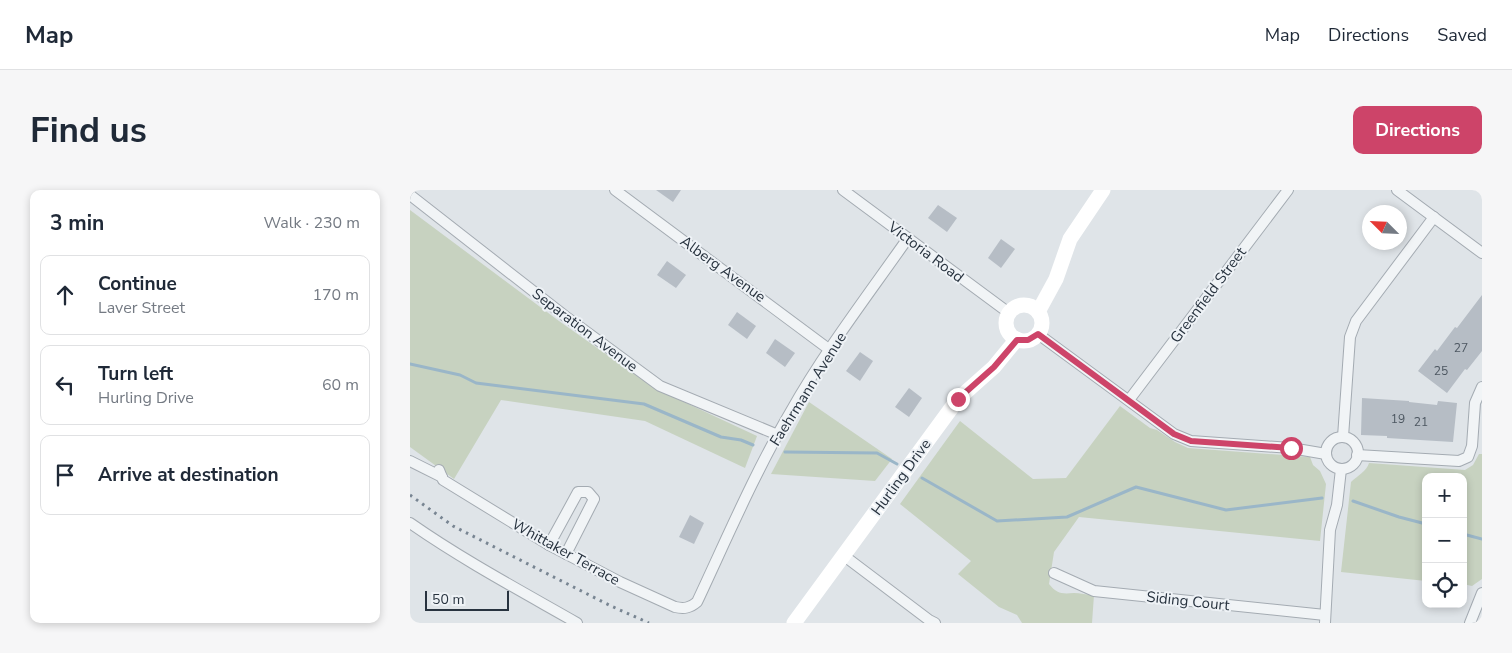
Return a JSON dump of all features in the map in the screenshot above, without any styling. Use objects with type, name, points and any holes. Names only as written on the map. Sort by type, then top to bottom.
[{"type":"street","name":"Alberg Avenue","points":[[615,190],[830,350]]},
{"type":"street","name":"Victoria Road","points":[[843,190],[1009,313]]},
{"type":"street","name":"Greenfield Street","points":[[1128,400],[1288,190]]},
{"type":"street","points":[[1397,190],[1482,253]]},
{"type":"street","points":[[1038,312],[1056,279],[1070,239],[1100,191]]},
{"type":"street","name":"Separation Avenue","points":[[410,195],[565,316],[660,386],[778,435]]},
{"type":"street","points":[[1343,437],[1350,337],[1356,321],[1434,217]]},
{"type":"street","name":"Faehrmann Avenue","points":[[697,602],[778,435],[799,397],[908,238]]},
{"type":"street","points":[[1019,306],[1031,307],[1038,312],[1042,324],[1038,334],[1028,340],[1017,340],[1008,331],[1007,319],[1009,313],[1019,306]]},
{"type":"street","points":[[1038,334],[1174,434],[1191,441],[1291,448],[1326,454]]},
{"type":"street","name":"Hurling Drive","points":[[794,623],[958,399],[994,367],[1017,340]]},
{"type":"street","points":[[1358,455],[1459,460],[1468,457],[1472,446],[1475,403],[1482,387]]},
{"type":"street","points":[[1343,437],[1352,441],[1358,455],[1350,466],[1341,469],[1329,463],[1326,454],[1329,444],[1333,440],[1343,437]]},
{"type":"street","name":"Whittaker Terrace","points":[[410,461],[440,473],[443,480],[549,545],[620,582],[675,607],[688,608],[697,602]]},
{"type":"street","points":[[1325,619],[1330,530],[1337,505],[1341,469]]},
{"type":"street","points":[[549,545],[578,492],[588,492],[594,499],[566,554]]},
{"type":"street","points":[[410,523],[430,537],[577,623]]},
{"type":"street","points":[[844,555],[935,623]]},
{"type":"street","name":"Siding Court","points":[[1054,573],[1094,591],[1325,619]]},
{"type":"street","points":[[1470,623],[1482,593]]},
{"type":"green space","points":[[410,210],[559,321],[654,388],[757,436],[745,468],[645,421],[501,400],[454,479],[410,447]]},
{"type":"green space","points":[[809,402],[892,459],[875,481],[771,474]]},
{"type":"green space","points":[[1120,406],[1150,428],[1188,448],[1310,457],[1326,484],[1320,541],[1079,517],[1054,552],[1049,584],[1060,593],[1094,595],[1092,623],[1022,623],[1017,615],[999,607],[958,574],[971,561],[900,504],[960,421],[1033,479],[1066,478]]},
{"type":"green space","points":[[1479,454],[1482,454],[1482,579],[1472,586],[1467,585],[1467,473],[1422,473],[1422,581],[1341,572],[1351,482],[1364,471],[1369,463],[1465,470],[1473,465]]},
{"type":"building","points":[[656,190],[681,190],[673,202]]},
{"type":"building","points":[[938,205],[957,218],[947,232],[928,218]]},
{"type":"building","points":[[1001,239],[1015,249],[1001,268],[988,258]]},
{"type":"building","points":[[667,261],[686,275],[676,288],[657,275]]},
{"type":"building","points":[[1482,295],[1482,351],[1467,370],[1465,369],[1447,393],[1418,371],[1435,349],[1437,351],[1455,327],[1457,328]]},
{"type":"building","points":[[737,312],[756,326],[747,339],[728,325]]},
{"type":"building","points":[[775,339],[795,353],[785,367],[766,353]]},
{"type":"building","points":[[860,352],[873,361],[860,381],[846,371]]},
{"type":"building","points":[[909,388],[922,398],[909,417],[895,407]]},
{"type":"building","points":[[1362,398],[1437,405],[1438,401],[1457,403],[1453,442],[1361,435]]},
{"type":"building","points":[[690,515],[704,523],[694,544],[679,537]]},
{"type":"waterway","points":[[410,364],[460,375],[476,383],[644,404],[721,437],[741,440],[753,445]]},
{"type":"waterway","points":[[785,452],[877,453],[897,464]]},
{"type":"waterway","points":[[922,478],[997,521],[1067,517],[1136,487],[1226,510],[1322,498]]},
{"type":"waterway","points":[[1353,501],[1422,523]]},
{"type":"waterway","points":[[1467,535],[1482,539]]},
{"type":"railway","points":[[410,495],[453,526],[611,606],[649,623]]},
{"type":"route","points":[[958,399],[994,367],[1017,340],[1028,340],[1038,334],[1174,434],[1191,441],[1291,448]]}]
